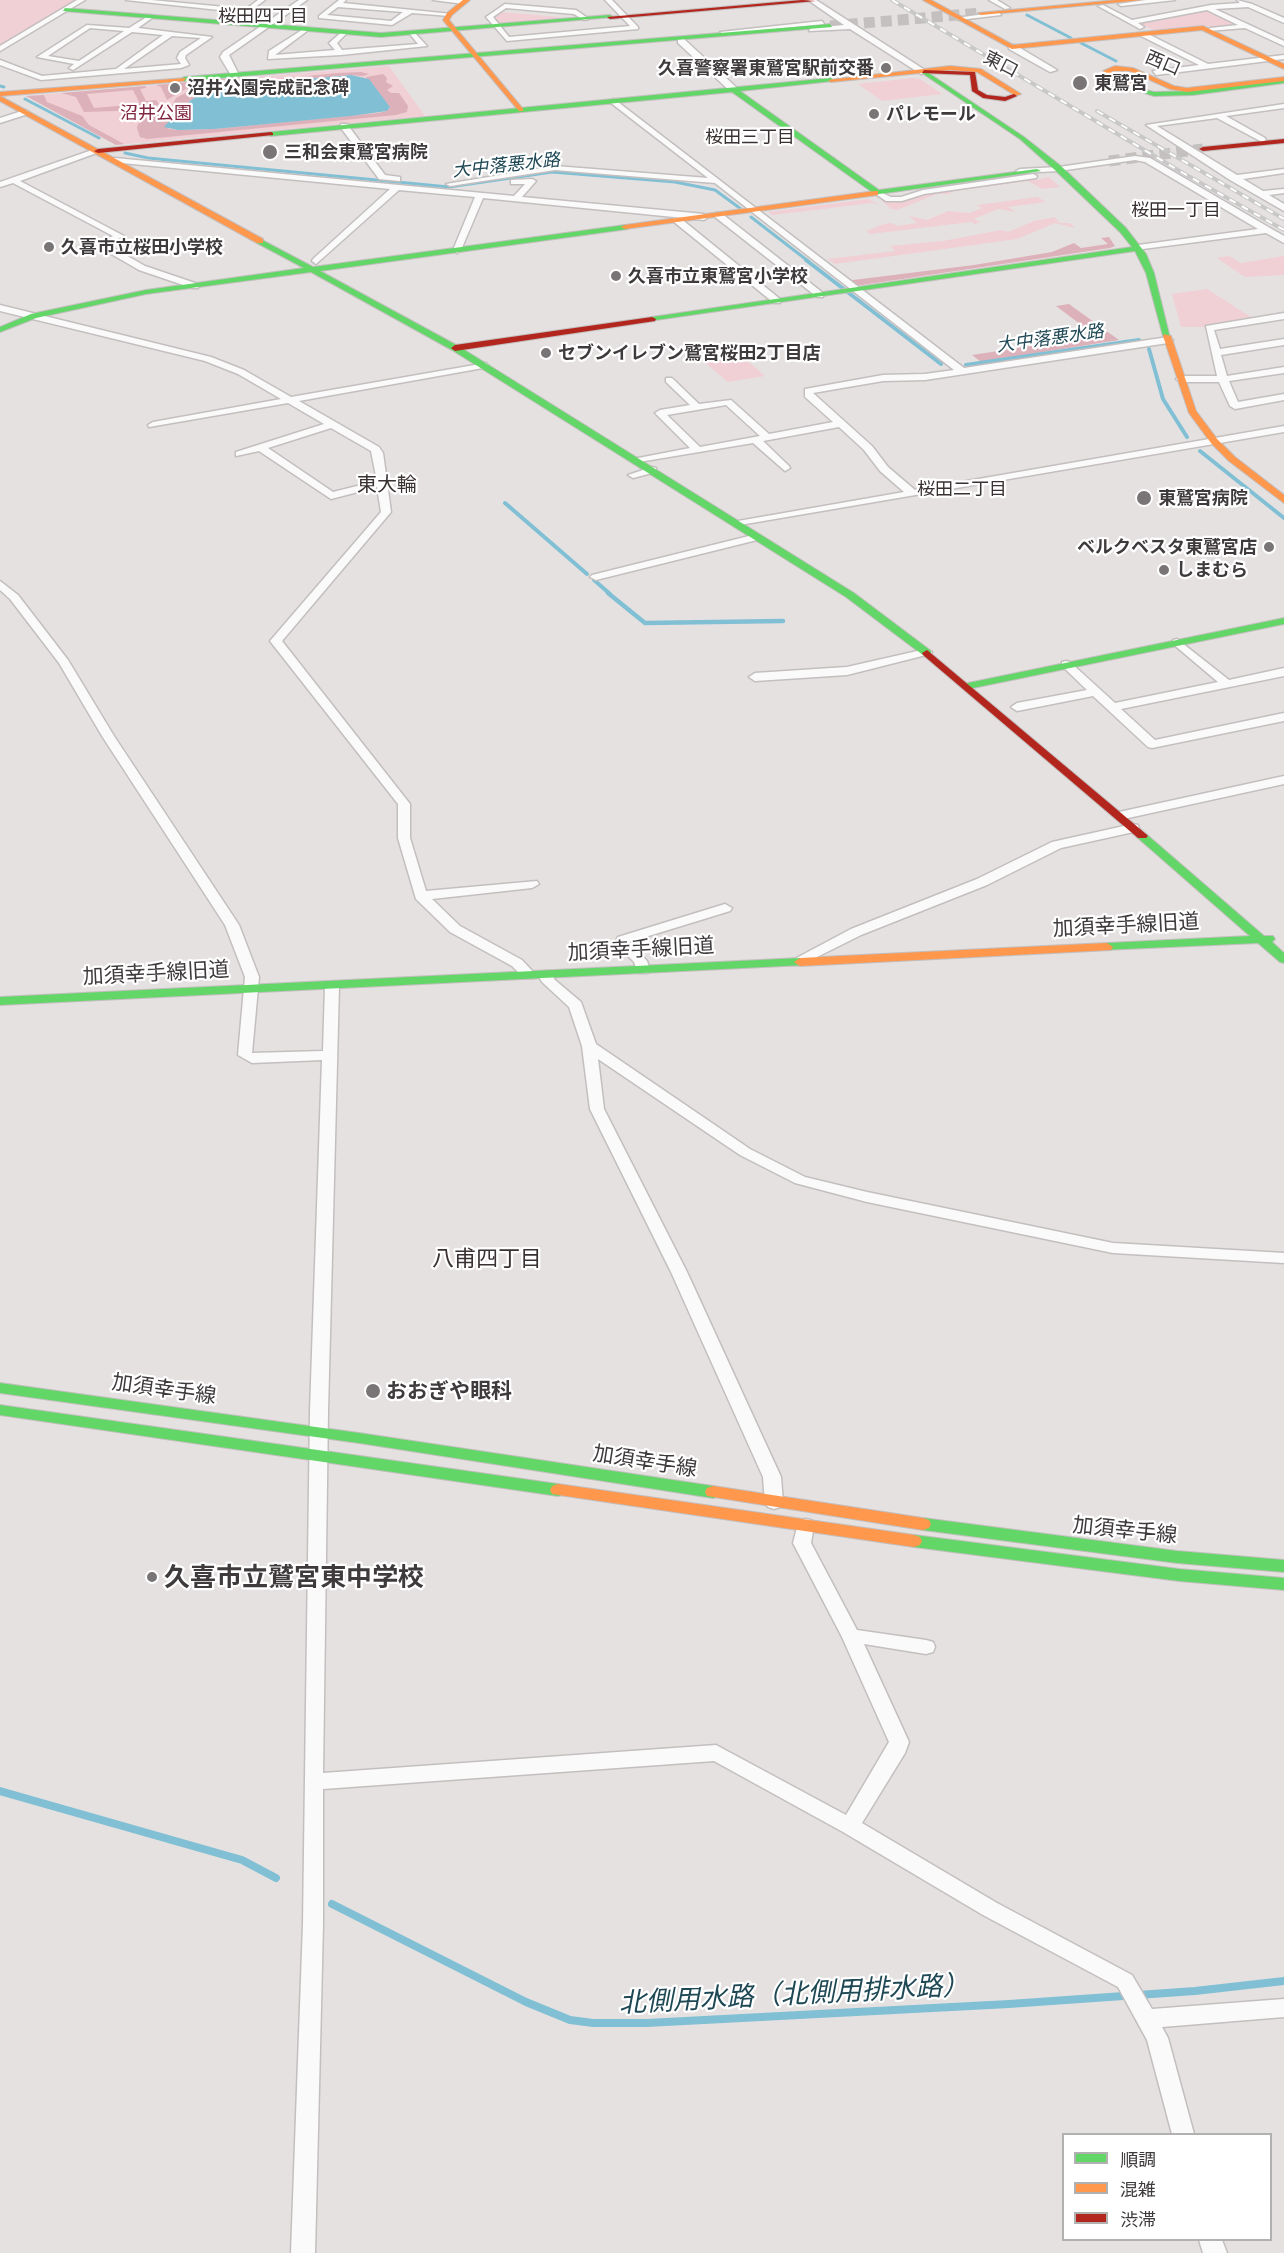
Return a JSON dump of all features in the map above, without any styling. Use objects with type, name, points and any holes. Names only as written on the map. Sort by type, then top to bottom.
[{"type":"street","points":[[0,49],[82,0]]},
{"type":"street","points":[[129,0],[247,11],[262,0]]},
{"type":"street","points":[[186,20],[216,0]]},
{"type":"street","points":[[235,75],[224,57],[304,0]]},
{"type":"street","points":[[343,0],[321,17],[392,23],[410,11]]},
{"type":"street","points":[[436,0],[465,1]]},
{"type":"street","points":[[586,19],[576,12],[505,6],[489,17],[507,39],[636,28],[608,0],[599,0]]},
{"type":"street","points":[[926,0],[1053,70]]},
{"type":"street","points":[[992,0],[1007,8]]},
{"type":"street","points":[[955,16],[1108,0]]},
{"type":"street","points":[[981,13],[1139,0]]},
{"type":"street","points":[[955,16],[1007,8],[1172,0]]},
{"type":"street","points":[[1239,0],[1284,21]]},
{"type":"street","points":[[465,1],[446,18],[521,110]]},
{"type":"street","points":[[65,10],[372,35],[812,1],[836,24]]},
{"type":"street","points":[[1096,2],[1208,67]]},
{"type":"street","points":[[336,5],[449,14]]},
{"type":"street","points":[[1131,22],[1208,8],[1250,5]]},
{"type":"street","points":[[1208,8],[1284,44]]},
{"type":"street","points":[[66,76],[65,73],[79,63],[150,17]]},
{"type":"street","points":[[0,96],[836,24],[850,27],[924,72],[1022,138],[1059,169],[1123,230],[1138,248],[1150,273],[1168,340],[1192,411],[1214,441],[1232,459],[1284,499]]},
{"type":"street","points":[[0,62],[37,78],[184,66],[181,58],[183,54],[208,37],[89,26],[41,57],[79,63]]},
{"type":"street","points":[[1210,30],[1246,26]]},
{"type":"street","points":[[593,45],[607,47],[850,27]]},
{"type":"street","points":[[1012,47],[1200,28],[1210,30],[1284,67]]},
{"type":"street","points":[[305,30],[272,53],[271,57],[423,46],[413,33]]},
{"type":"street","points":[[120,71],[120,68],[171,33]]},
{"type":"street","points":[[341,53],[333,43],[343,33]]},
{"type":"street","points":[[681,41],[734,90],[878,194],[889,199],[902,199],[923,192],[1135,158],[1147,160],[1284,240]]},
{"type":"street","points":[[1156,73],[1284,57]]},
{"type":"street","name":"東口","points":[[950,68],[975,69],[1018,94],[1005,99],[985,97],[975,91],[973,74],[962,71],[924,72],[950,68]]},
{"type":"street","name":"西口","points":[[1115,68],[1131,69],[1172,88],[1187,90],[1284,80],[1193,93],[1154,94],[1136,90],[1106,71],[1115,68]]},
{"type":"street","points":[[0,185],[98,151],[924,72]]},
{"type":"street","points":[[0,96],[25,112],[315,265],[483,365],[858,601],[968,686],[1284,959]]},
{"type":"street","points":[[614,102],[753,210],[850,290],[962,371]]},
{"type":"street","points":[[1284,106],[1150,125],[1184,148],[1198,151],[1284,142]]},
{"type":"street","points":[[0,121],[25,112]]},
{"type":"street","points":[[1218,115],[1262,140]]},
{"type":"street","points":[[344,126],[384,178],[456,184],[555,168],[716,182]]},
{"type":"street","points":[[1184,148],[1262,140],[1284,142]]},
{"type":"street","points":[[1198,151],[1233,178],[1284,208]]},
{"type":"street","points":[[115,160],[398,186],[492,190],[532,181],[517,198]]},
{"type":"street","points":[[0,330],[34,316],[146,292],[195,286],[315,265],[457,250],[1037,171]]},
{"type":"street","points":[[1233,178],[1284,171]]},
{"type":"street","points":[[13,180],[120,236],[98,244],[113,249],[142,268],[195,286]]},
{"type":"street","points":[[315,265],[398,186]]},
{"type":"street","points":[[492,190],[517,198],[711,216],[820,295]]},
{"type":"street","points":[[457,250],[492,190]]},
{"type":"street","points":[[1260,194],[1284,190]]},
{"type":"street","points":[[676,220],[777,301]]},
{"type":"street","points":[[455,348],[1267,230]]},
{"type":"street","points":[[0,308],[208,359],[240,372],[375,449],[378,453],[386,512],[276,641],[404,804],[404,838],[421,896],[454,929],[517,963],[529,975]]},
{"type":"street","points":[[1284,316],[1209,328],[1223,379],[1234,406],[1279,398],[1284,405]]},
{"type":"street","points":[[912,493],[881,465],[868,448],[808,395],[808,391],[883,378],[925,377],[1168,340]]},
{"type":"street","points":[[1215,353],[1284,342]]},
{"type":"street","points":[[153,425],[483,365]]},
{"type":"street","points":[[1181,379],[1223,379],[1284,370]]},
{"type":"street","points":[[669,380],[697,407]]},
{"type":"street","points":[[698,450],[660,413],[728,402],[768,438]]},
{"type":"street","points":[[240,454],[332,424]]},
{"type":"street","points":[[637,461],[840,424]]},
{"type":"street","points":[[738,524],[1284,429]]},
{"type":"street","points":[[756,440],[785,468]]},
{"type":"street","points":[[261,448],[331,496],[383,482]]},
{"type":"street","points":[[633,475],[652,470]]},
{"type":"street","points":[[596,577],[757,537]]},
{"type":"street","points":[[0,584],[14,597],[64,662],[108,736],[232,925],[252,977],[249,990],[245,1055],[252,1059],[329,1055]]},
{"type":"street","points":[[968,686],[1066,664],[1284,621]]},
{"type":"street","points":[[1177,642],[1226,683]]},
{"type":"street","points":[[755,677],[847,671],[926,652]]},
{"type":"street","points":[[1066,664],[1152,744],[1284,717]]},
{"type":"street","points":[[1112,707],[1284,672]]},
{"type":"street","points":[[1017,707],[1095,692]]},
{"type":"street","points":[[1119,816],[1284,780]]},
{"type":"street","points":[[796,962],[856,932],[982,882],[1057,845],[1133,828]]},
{"type":"street","points":[[421,896],[532,884]]},
{"type":"street","points":[[644,970],[640,961],[622,943],[623,940],[724,908]]},
{"type":"street","name":"加須幸手線旧道","points":[[0,1001],[1284,938]]},
{"type":"street","points":[[544,975],[576,1005],[590,1046],[597,1109],[679,1272],[772,1477],[774,1503]]},
{"type":"street","points":[[303,2253],[313,1924],[313,1782],[319,1456],[332,986]]},
{"type":"street","points":[[590,1046],[745,1152],[800,1180],[867,1197],[1113,1248],[1284,1258]]},
{"type":"street","name":"加須幸手線","points":[[0,1388],[320,1432],[774,1503],[1080,1546],[1284,1566]]},
{"type":"street","name":"加須幸手線","points":[[0,1410],[1034,1558],[1284,1584]]},
{"type":"street","points":[[805,1525],[802,1543],[851,1638],[899,1742],[898,1748],[850,1826]]},
{"type":"street","points":[[851,1638],[864,1637],[926,1647]]},
{"type":"street","points":[[313,1782],[716,1752],[850,1826],[990,1909],[1115,1974],[1128,1986],[1157,2038],[1183,2133]]},
{"type":"street","points":[[1143,2013],[1284,2008]]},
{"type":"green space","points":[[0,0],[78,0],[0,47]]},
{"type":"green space","points":[[1208,10],[1239,24],[1216,28],[1208,26],[1155,31],[1139,23]]},
{"type":"green space","points":[[501,12],[560,17],[563,20],[499,24],[493,18]]},
{"type":"green space","name":"沼井公園","points":[[389,66],[425,116],[116,145],[26,96]]},
{"type":"green space","points":[[361,72],[369,74],[219,87],[198,95],[181,108],[172,106],[176,98],[191,90],[207,86]]},
{"type":"green space","points":[[383,74],[387,78],[386,82],[393,86],[387,90],[391,93],[399,93],[408,106],[407,112],[396,115],[147,139],[140,137],[137,128],[138,124],[153,113],[161,112],[177,113],[168,129],[178,130],[214,129],[378,113],[387,111],[390,107],[366,77]]},
{"type":"green space","points":[[232,78],[185,89],[167,100],[161,87],[156,85]]},
{"type":"green space","points":[[920,79],[942,94],[882,101],[858,84]]},
{"type":"green space","points":[[145,86],[146,88],[140,89],[146,101],[156,100],[159,104],[149,110],[84,112],[76,97],[61,93]],"holes":[[[133,90],[140,104],[94,108],[87,94]]]},
{"type":"green space","points":[[44,95],[47,102],[82,116],[89,125],[124,144],[116,145],[26,96]]},
{"type":"green space","points":[[1032,177],[1036,180],[1049,177],[1060,187],[1042,189],[1028,181],[949,192],[952,194],[937,194],[897,210],[891,209],[881,200],[901,200],[922,193]]},
{"type":"green space","points":[[1038,197],[1045,202],[1008,207],[1016,212],[998,209],[974,219],[980,222],[975,224],[971,222],[870,234],[866,231],[884,224],[892,223],[897,226],[917,223],[909,216],[927,220],[948,211],[970,213],[982,208],[977,205]]},
{"type":"green space","points":[[868,199],[880,205],[872,203],[772,215],[768,212]]},
{"type":"green space","points":[[1055,217],[1060,223],[1070,223],[1075,228],[1055,223],[1017,239],[835,264],[827,259],[895,251],[890,246],[943,241],[1001,230],[1008,232],[1034,221]]},
{"type":"green space","points":[[1109,237],[1115,246],[1110,248],[862,285],[853,285],[846,278],[853,280],[974,265],[1052,252],[1074,243],[1081,248],[1108,244],[1101,238]]},
{"type":"green space","points":[[1229,256],[1241,263],[1284,256],[1284,275],[1245,277],[1217,258]]},
{"type":"green space","points":[[1207,289],[1254,319],[1205,327],[1181,327],[1172,294]]},
{"type":"green space","points":[[1069,304],[1119,340],[981,362],[972,355],[1096,336],[1056,306]]},
{"type":"green space","points":[[743,357],[765,376],[728,382],[704,362]]},
{"type":"water","points":[[351,75],[369,79],[390,107],[387,111],[214,129],[178,130],[164,127],[176,113],[172,112],[176,108],[181,108],[209,90],[227,86]]},
{"type":"waterway","points":[[1027,15],[1071,38]]},
{"type":"waterway","points":[[1081,43],[1116,61]]},
{"type":"waterway","name":"大中落悪水路","points":[[0,86],[4,87]]},
{"type":"waterway","name":"大中落悪水路","points":[[25,99],[99,138]]},
{"type":"waterway","name":"大中落悪水路","points":[[125,153],[148,158],[449,187],[552,172],[675,182],[715,190],[741,209]]},
{"type":"waterway","name":"大中落悪水路","points":[[751,217],[808,261]]},
{"type":"waterway","name":"大中落悪水路","points":[[806,260],[941,364]]},
{"type":"waterway","name":"大中落悪水路","points":[[966,365],[1139,340]]},
{"type":"waterway","name":"大中落悪水路","points":[[1149,349],[1163,399],[1187,437]]},
{"type":"waterway","name":"大中落悪水路","points":[[1200,451],[1284,518]]},
{"type":"waterway","points":[[505,503],[587,574]]},
{"type":"waterway","points":[[594,580],[610,594]]},
{"type":"waterway","points":[[608,593],[645,623],[783,621]]},
{"type":"waterway","name":"北側用水路（北側用排水路）","points":[[0,1791],[242,1860],[276,1878]]},
{"type":"waterway","name":"北側用水路（北側用排水路）","points":[[332,1904],[526,2002],[570,2020],[593,2023],[647,2023],[1009,2004],[1195,1991],[1284,1981]]},
{"type":"tunnel","points":[[830,26],[981,13]]},
{"type":"tunnel","points":[[1109,161],[1203,149]]},
{"type":"railway","points":[[892,0],[1183,173],[1284,230]]},
{"type":"railway","points":[[1097,111],[1284,219]]},
{"type":"traffic: fast","points":[[65,10],[381,35],[610,17]]},
{"type":"traffic: fast","points":[[184,79],[830,26]]},
{"type":"traffic: fast","points":[[924,72],[1022,138],[1059,169],[1123,230],[1142,254],[1150,273],[1167,336]]},
{"type":"traffic: fast","points":[[271,134],[831,80]]},
{"type":"traffic: fast","points":[[1138,90],[1154,94],[1193,93],[1284,81]]},
{"type":"traffic: fast","points":[[734,90],[878,193]]},
{"type":"traffic: fast","points":[[875,193],[1037,171]]},
{"type":"traffic: fast","points":[[0,330],[34,316],[146,292],[625,227]]},
{"type":"traffic: fast","points":[[260,241],[455,348],[850,595],[927,653]]},
{"type":"traffic: fast","points":[[652,319],[1138,248]]},
{"type":"traffic: fast","points":[[968,686],[1284,621]]},
{"type":"traffic: fast","points":[[1142,836],[1284,959]]},
{"type":"traffic: fast","points":[[1107,947],[1269,939]]},
{"type":"traffic: fast","points":[[0,1001],[800,962]]},
{"type":"traffic: fast","points":[[0,1388],[359,1438],[713,1492]]},
{"type":"traffic: fast","points":[[0,1410],[558,1490]]},
{"type":"traffic: fast","points":[[923,1524],[1177,1557],[1284,1566]]},
{"type":"traffic: fast","points":[[914,1541],[1179,1575],[1284,1584]]},
{"type":"traffic: slow","points":[[467,0],[449,14],[446,20],[521,110]]},
{"type":"traffic: slow","points":[[926,0],[1012,47],[1203,28],[1284,67]]},
{"type":"traffic: slow","points":[[981,13],[1139,0]]},
{"type":"traffic: slow","points":[[831,80],[950,68],[979,70],[1018,94],[1014,96]]},
{"type":"traffic: slow","points":[[1138,90],[1106,71],[1115,68],[1131,69],[1172,88],[1187,90],[1284,79]]},
{"type":"traffic: slow","points":[[0,94],[184,79]]},
{"type":"traffic: slow","points":[[0,98],[260,241]]},
{"type":"traffic: slow","points":[[625,227],[875,193]]},
{"type":"traffic: slow","points":[[1167,336],[1192,411],[1214,441],[1232,459],[1284,500]]},
{"type":"traffic: slow","points":[[800,962],[1107,947]]},
{"type":"traffic: slow","points":[[558,1490],[914,1541]]},
{"type":"traffic: slow","points":[[713,1492],[923,1524]]},
{"type":"traffic: jam","points":[[610,17],[813,1]]},
{"type":"traffic: jam","points":[[924,72],[973,73],[975,91],[985,97],[1005,99],[1014,96]]},
{"type":"traffic: jam","points":[[98,151],[271,134]]},
{"type":"traffic: jam","points":[[1203,149],[1284,141]]},
{"type":"traffic: jam","points":[[455,348],[652,319]]},
{"type":"traffic: jam","points":[[927,653],[1142,836]]},
{"type":"place","name":"久喜警察署東鷲宮駅前交番","points":[[886,68]]},
{"type":"place","name":"東鷲宮","points":[[1080,83]]},
{"type":"place","name":"沼井公園完成記念碑","points":[[175,88]]},
{"type":"place","name":"パレモール","points":[[874,114]]},
{"type":"place","name":"三和会東鷲宮病院","points":[[270,152]]},
{"type":"place","name":"久喜市立桜田小学校","points":[[49,247]]},
{"type":"place","name":"久喜市立東鷲宮小学校","points":[[616,276]]},
{"type":"place","name":"セブンイレブン鷲宮桜田2丁目店","points":[[546,353]]},
{"type":"place","name":"東鷲宮病院","points":[[1144,498]]},
{"type":"place","name":"ベルクベスタ東鷲宮店","points":[[1269,547]]},
{"type":"place","name":"しまむら","points":[[1164,570]]},
{"type":"place","name":"おおぎや眼科","points":[[373,1391]]},
{"type":"place","name":"久喜市立鷲宮東中学校","points":[[152,1577]]},
{"type":"district","name":"桜田四丁目","points":[[263,16]]},
{"type":"district","name":"桜田三丁目","points":[[750,137]]},
{"type":"district","name":"桜田一丁目","points":[[1176,210]]},
{"type":"district","name":"東大輪","points":[[387,484]]},
{"type":"district","name":"桜田二丁目","points":[[962,489]]},
{"type":"district","name":"八甫四丁目","points":[[487,1259]]}]
